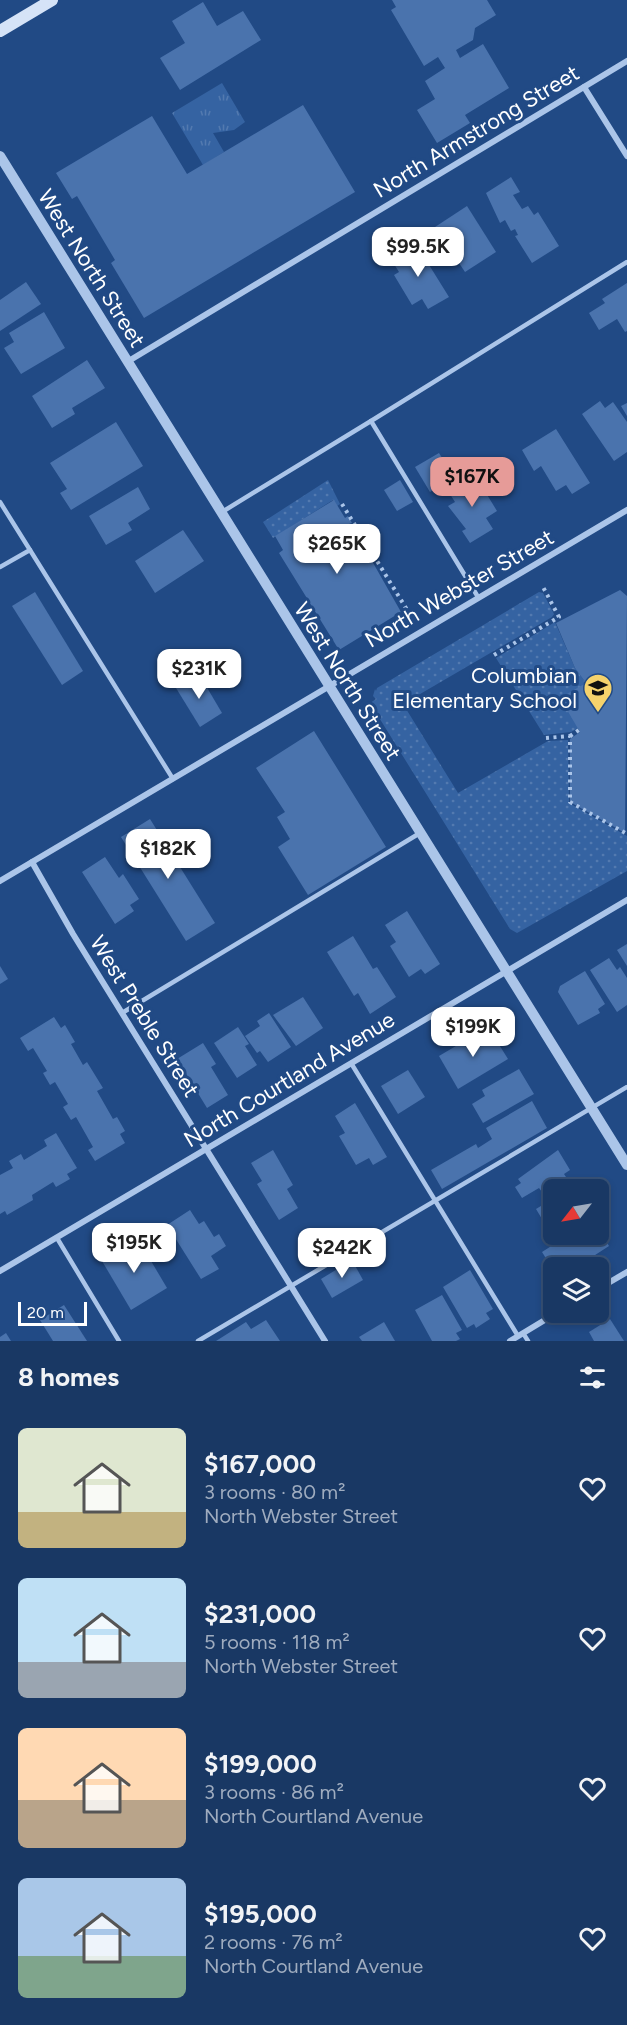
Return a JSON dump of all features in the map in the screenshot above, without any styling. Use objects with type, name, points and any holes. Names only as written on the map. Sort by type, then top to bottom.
[{"type":"main road","points":[[0,32],[52,0]]},
{"type":"street","name":"North Armstrong Street","points":[[127,362],[627,61]]},
{"type":"street","points":[[584,87],[627,156]]},
{"type":"street","name":"West North Street","points":[[0,156],[220,514],[627,1165]]},
{"type":"street","name":"North Webster Street","points":[[0,881],[627,510]]},
{"type":"street","name":"West Preble Street","points":[[32,862],[122,1013],[325,1341]]},
{"type":"street","name":"North Courtland Avenue","points":[[0,1271],[627,900]]},
{"type":"street","points":[[609,1283],[627,1272]]},
{"type":"street","points":[[510,1341],[543,1321]]},
{"type":"lane","points":[[220,514],[627,262]]},
{"type":"lane","points":[[371,421],[478,597]]},
{"type":"lane","points":[[0,502],[173,779]]},
{"type":"lane","points":[[0,567],[30,550]]},
{"type":"lane","points":[[122,1013],[420,833]]},
{"type":"lane","points":[[351,1063],[435,1201],[521,1335],[528,1341]]},
{"type":"lane","points":[[198,1341],[627,1087]]},
{"type":"lane","points":[[57,1238],[119,1341]]},
{"type":"path","points":[[342,504],[408,613]]},
{"type":"path","points":[[494,655],[559,617],[543,587]]},
{"type":"path","points":[[546,738],[570,736],[579,730]]},
{"type":"path","points":[[570,736],[570,802],[627,834]]},
{"type":"green space","points":[[222,83],[245,122],[234,130],[213,133],[224,152],[203,165],[172,113]]},
{"type":"green space","points":[[328,480],[340,504],[337,506],[333,500],[273,538],[263,522]]},
{"type":"green space","points":[[539,592],[543,593],[554,614],[552,617],[403,704],[458,793],[548,741],[568,740],[569,803],[627,836],[627,871],[517,933],[510,929],[370,703],[376,699],[373,696],[375,689],[376,691],[377,688]]},
{"type":"green space","points":[[555,622],[575,668],[586,683],[578,728],[571,732],[544,735],[496,658]]},
{"type":"building","points":[[392,0],[487,0],[496,15],[475,28],[473,40],[456,50],[460,58],[483,44],[509,88],[465,115],[470,123],[437,143],[417,110],[435,99],[425,81],[445,68],[438,57],[424,66],[391,10],[396,7]]},
{"type":"building","points":[[203,2],[217,26],[243,11],[261,40],[180,90],[160,58],[185,43],[172,21]]},
{"type":"building","points":[[303,105],[355,192],[144,318],[111,263],[115,260],[77,196],[72,199],[56,173],[152,116],[187,174]]},
{"type":"building","points":[[511,177],[520,192],[513,195],[522,209],[528,206],[534,215],[538,212],[559,246],[532,263],[515,236],[518,235],[515,229],[511,231],[505,220],[500,223],[486,193]]},
{"type":"building","points":[[467,206],[496,252],[465,272],[435,227]]},
{"type":"building","points":[[411,243],[418,254],[421,252],[449,297],[428,309],[422,299],[412,305],[394,275],[399,272],[389,256]]},
{"type":"building","points":[[26,282],[41,304],[0,331],[0,300]]},
{"type":"building","points":[[627,283],[627,331],[625,332],[617,319],[599,330],[589,313],[605,303],[602,299]]},
{"type":"building","points":[[44,312],[65,348],[21,374],[4,348],[14,342],[9,333]]},
{"type":"building","points":[[87,360],[105,388],[72,408],[75,414],[52,428],[32,396]]},
{"type":"building","points":[[600,401],[605,408],[613,402],[627,422],[627,452],[614,461],[582,414]]},
{"type":"building","points":[[627,403],[627,416],[621,406]]},
{"type":"building","points":[[116,422],[143,466],[71,510],[60,493],[67,489],[50,463]]},
{"type":"building","points":[[556,429],[590,483],[572,494],[566,485],[556,491],[541,466],[534,471],[522,450]]},
{"type":"building","points":[[439,453],[454,477],[430,492],[415,467]]},
{"type":"building","points":[[475,475],[497,511],[486,518],[493,529],[470,543],[462,531],[466,529],[448,506],[455,502],[448,491]]},
{"type":"building","points":[[400,480],[413,502],[397,511],[384,490]]},
{"type":"building","points":[[138,487],[150,509],[128,523],[132,530],[106,545],[89,516]]},
{"type":"building","points":[[334,500],[345,518],[348,516],[352,523],[349,524],[366,552],[369,550],[375,559],[372,561],[401,612],[339,650],[279,553],[283,550],[275,536]]},
{"type":"building","points":[[183,530],[204,561],[155,593],[135,561]]},
{"type":"building","name":"Columbian Elementary School","points":[[620,590],[627,596],[625,833],[570,802],[570,739],[580,732],[560,698],[586,683],[575,668],[556,623]]},
{"type":"building","points":[[35,592],[83,671],[62,685],[12,606]]},
{"type":"building","points":[[199,674],[222,713],[200,727],[176,688]]},
{"type":"building","points":[[314,731],[386,847],[308,895],[278,847],[290,839],[277,817],[285,812],[256,768]]},
{"type":"building","points":[[150,819],[215,923],[186,941],[121,837]]},
{"type":"building","points":[[105,857],[119,878],[123,874],[139,899],[130,905],[134,911],[115,924],[82,872]]},
{"type":"building","points":[[407,911],[440,964],[425,974],[421,969],[409,977],[390,946],[396,942],[385,925]]},
{"type":"building","points":[[353,936],[373,969],[377,967],[396,997],[370,1014],[358,993],[354,996],[327,952]]},
{"type":"building","points":[[627,944],[627,966],[617,950]]},
{"type":"building","points":[[609,958],[617,970],[620,967],[627,978],[627,1005],[617,1012],[590,970]]},
{"type":"building","points":[[0,966],[8,979],[0,984]]},
{"type":"building","points":[[585,971],[605,1004],[598,1009],[600,1013],[578,1025],[558,992],[560,986]]},
{"type":"building","points":[[303,997],[323,1028],[296,1046],[273,1015]]},
{"type":"building","points":[[269,1013],[291,1047],[268,1062],[260,1051],[257,1053],[245,1036],[260,1026],[257,1021]]},
{"type":"building","points":[[54,1017],[61,1028],[65,1025],[75,1042],[71,1044],[83,1065],[87,1062],[103,1088],[97,1091],[113,1119],[117,1117],[125,1131],[120,1134],[125,1143],[95,1161],[88,1150],[93,1147],[76,1117],[71,1120],[63,1107],[68,1104],[55,1082],[50,1085],[43,1073],[47,1071],[33,1048],[28,1051],[20,1038]]},
{"type":"building","points":[[238,1027],[249,1044],[245,1046],[257,1065],[237,1078],[214,1043]]},
{"type":"building","points":[[488,1027],[508,1059],[458,1089],[439,1056]]},
{"type":"building","points":[[203,1043],[216,1064],[211,1067],[228,1095],[207,1108],[177,1059]]},
{"type":"building","points":[[519,1069],[534,1094],[483,1123],[472,1104],[485,1096],[482,1090]]},
{"type":"building","points":[[408,1070],[425,1097],[398,1114],[381,1086]]},
{"type":"building","points":[[532,1101],[547,1128],[442,1189],[431,1170],[476,1144],[478,1148],[492,1139],[486,1128]]},
{"type":"building","points":[[355,1103],[387,1157],[373,1165],[369,1158],[356,1165],[339,1136],[345,1133],[335,1116]]},
{"type":"building","points":[[56,1133],[77,1168],[67,1174],[70,1179],[56,1187],[53,1182],[32,1195],[33,1200],[7,1215],[5,1211],[0,1214],[0,1175],[13,1168],[9,1161],[21,1154],[24,1160],[47,1146],[44,1140]]},
{"type":"building","points":[[273,1150],[293,1185],[287,1189],[298,1208],[279,1220],[257,1184],[262,1181],[251,1163]]},
{"type":"building","points":[[558,1150],[570,1170],[564,1174],[566,1177],[563,1179],[543,1179],[543,1191],[539,1188],[522,1198],[515,1187],[521,1183],[518,1179]]},
{"type":"building","points":[[543,1205],[543,1221],[536,1209]]},
{"type":"building","points":[[190,1210],[199,1224],[204,1221],[214,1237],[219,1234],[226,1246],[211,1256],[219,1269],[201,1279],[167,1225]]},
{"type":"building","points":[[138,1239],[167,1288],[131,1310],[102,1261]]},
{"type":"building","points":[[553,1245],[609,1246],[592,1257],[545,1257],[542,1252]]},
{"type":"building","points":[[352,1260],[363,1280],[332,1298],[321,1279]]},
{"type":"building","points":[[470,1270],[493,1309],[486,1313],[490,1319],[476,1328],[474,1324],[467,1328],[443,1287]]},
{"type":"building","points":[[442,1295],[462,1330],[456,1333],[460,1339],[456,1341],[432,1341],[415,1310]]},
{"type":"building","points":[[64,1305],[87,1341],[53,1341],[40,1320]]},
{"type":"building","points":[[266,1320],[280,1341],[216,1341],[246,1322],[251,1329]]},
{"type":"building","points":[[609,1320],[624,1341],[594,1341],[589,1332],[604,1323],[609,1323]]},
{"type":"building","points":[[384,1322],[395,1341],[362,1341],[359,1337]]},
{"type":"building","points":[[6,1333],[11,1341],[0,1341],[0,1337]]},
{"type":"place","name":"Columbian Elementary School","points":[[598,714]]}]
